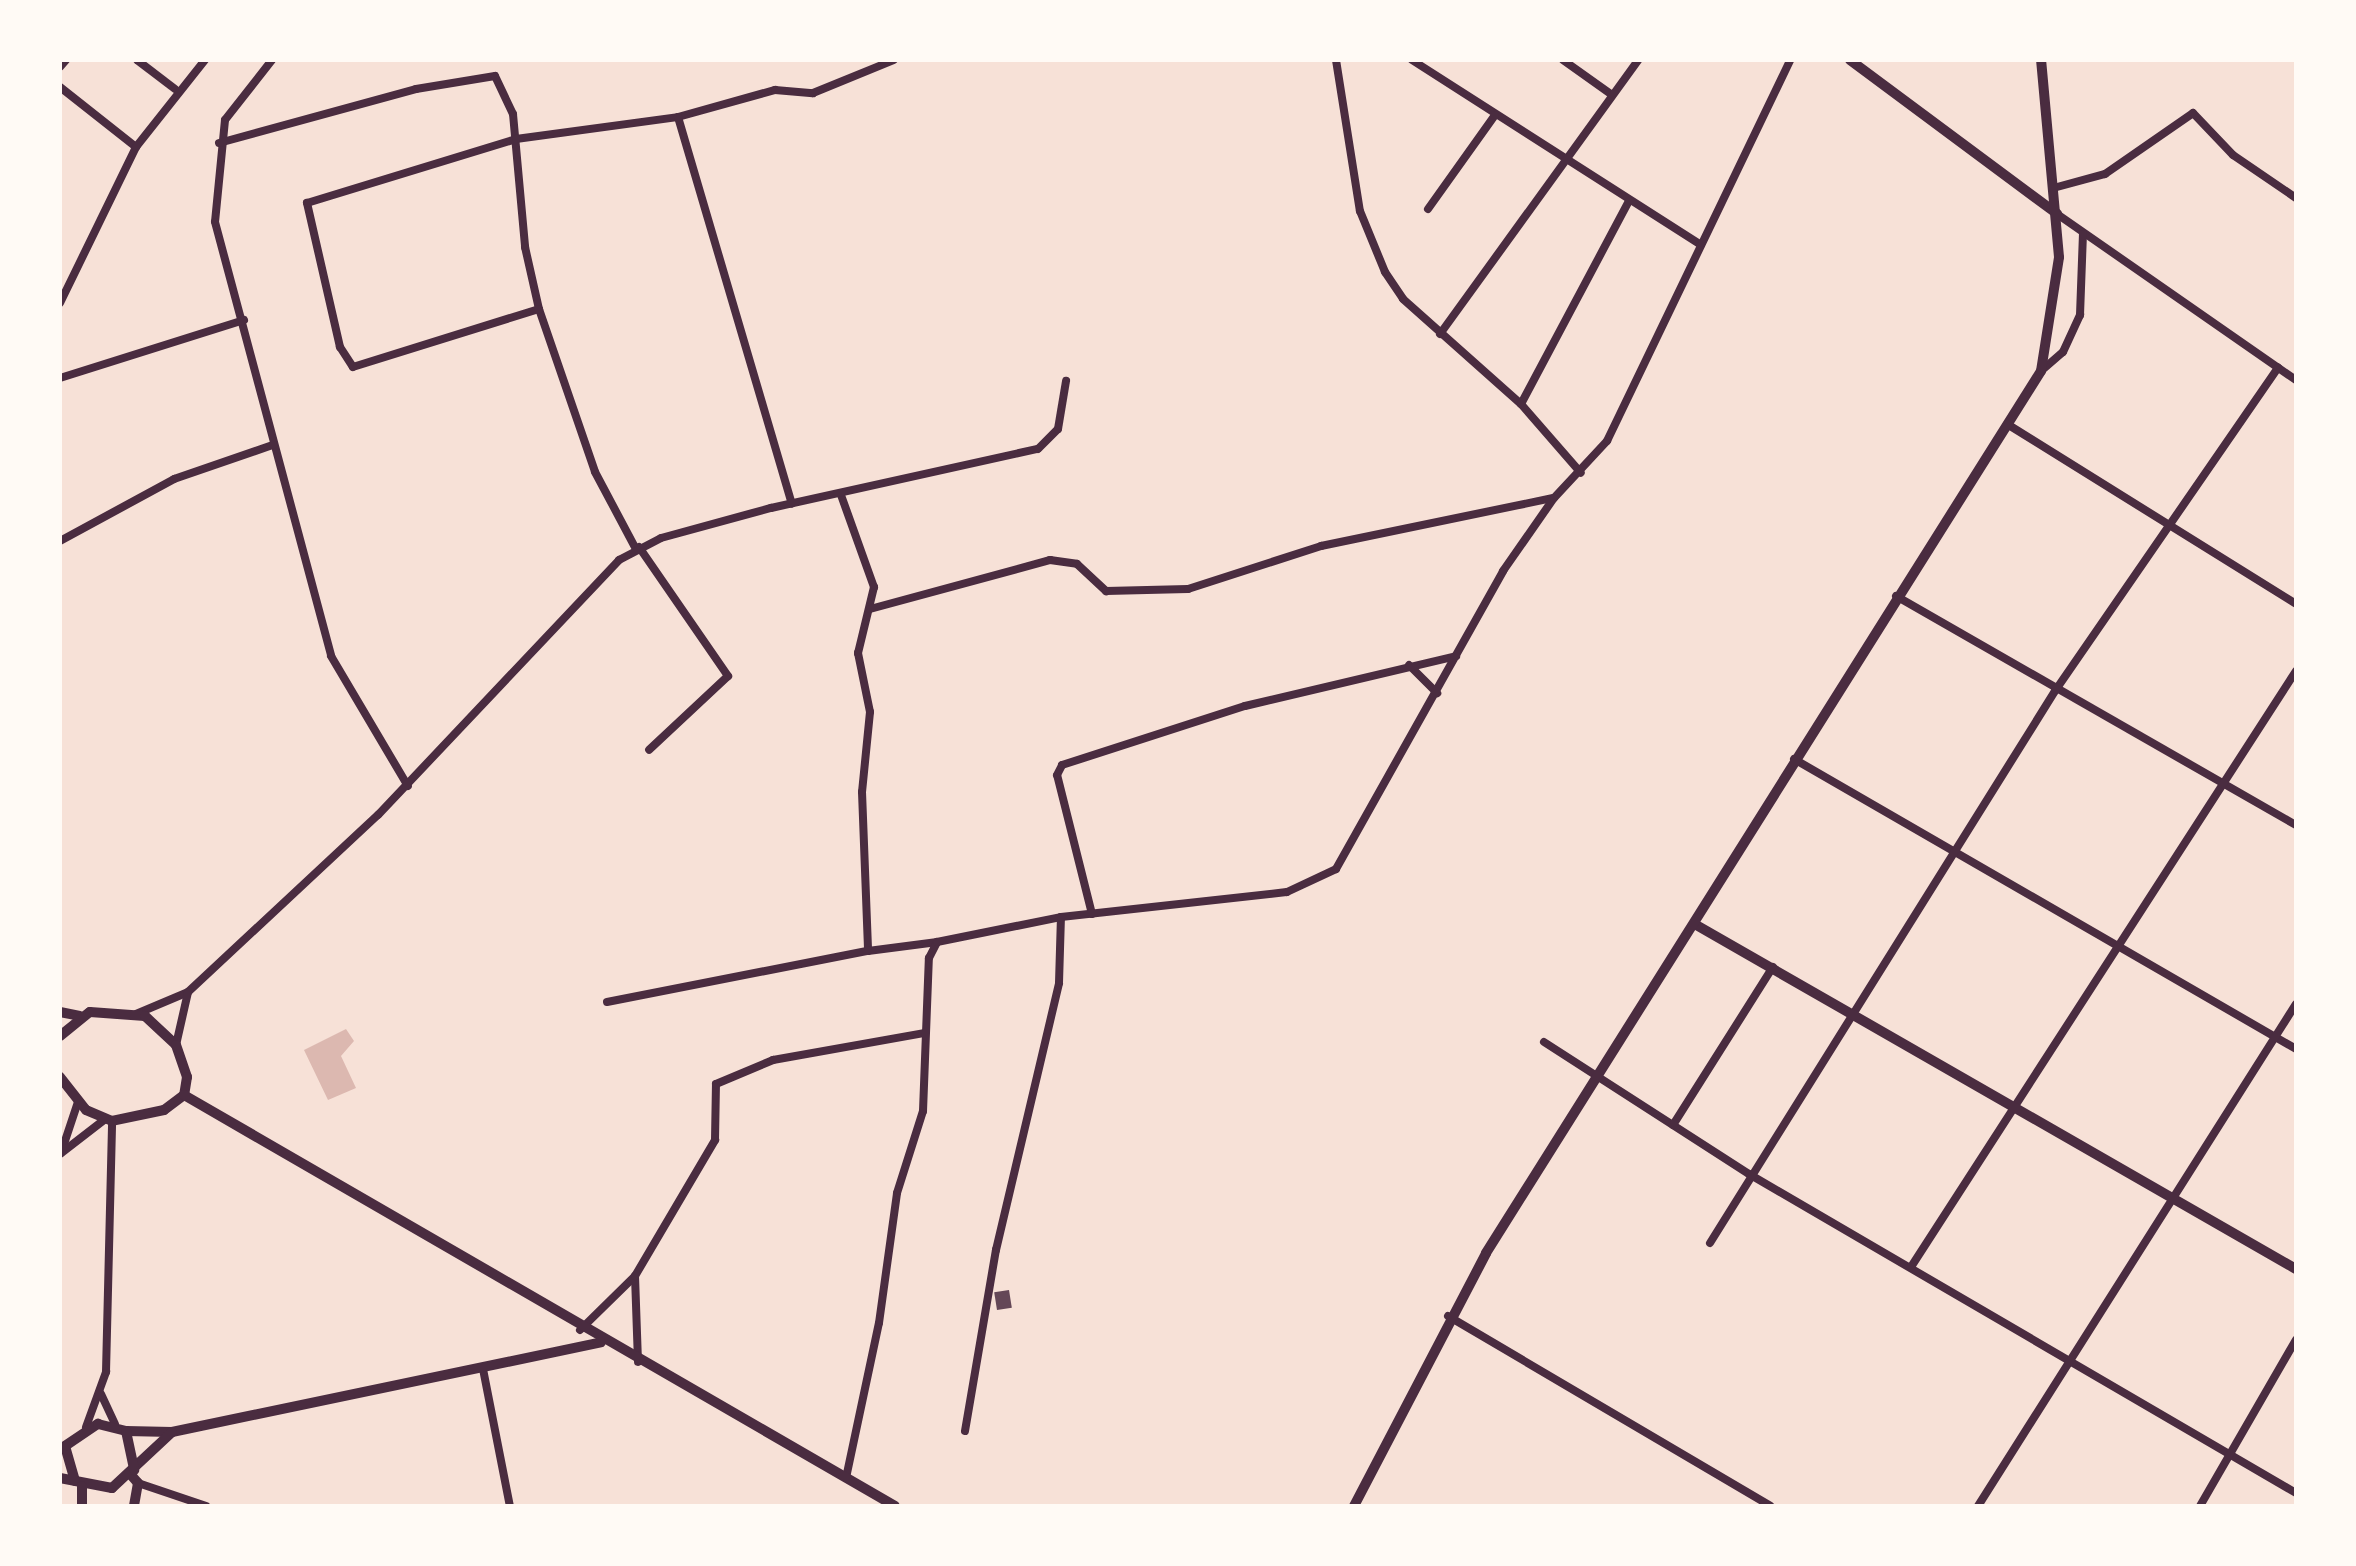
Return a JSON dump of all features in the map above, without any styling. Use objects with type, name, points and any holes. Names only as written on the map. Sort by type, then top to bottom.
[{"type":"street","points":[[60,67],[66,60]]},
{"type":"street","points":[[137,60],[175,89]]},
{"type":"street","points":[[60,303],[136,147],[175,89],[205,60]]},
{"type":"street","points":[[272,60],[225,120],[219,143],[215,222],[244,320],[273,445],[331,656],[408,786]]},
{"type":"street","points":[[539,309],[353,367],[340,347],[307,203],[516,139],[678,117],[775,90],[813,93],[894,60]]},
{"type":"street","points":[[1336,60],[1360,211],[1372,242],[1403,299],[1521,404],[1581,473]]},
{"type":"street","points":[[1412,60],[1564,161],[1701,245]]},
{"type":"street","points":[[1563,60],[1612,95]]},
{"type":"street","points":[[1440,334],[1638,60]]},
{"type":"street","points":[[607,1002],[1061,917],[1287,892],[1323,877],[1350,854],[1456,656],[1554,498],[1581,473],[1607,441],[1790,60]]},
{"type":"street","points":[[2041,60],[2057,187],[2057,291],[2041,371]]},
{"type":"street","points":[[1852,61],[2083,234],[2296,380]]},
{"type":"street","points":[[219,143],[488,73],[513,114],[539,309],[595,472],[638,548],[728,676],[649,750]]},
{"type":"street","points":[[60,87],[136,147]]},
{"type":"street","points":[[2057,187],[2105,174],[2193,113],[2233,155],[2296,198]]},
{"type":"street","points":[[1428,209],[1495,115]]},
{"type":"street","points":[[678,117],[792,504]]},
{"type":"street","points":[[1521,404],[1629,201]]},
{"type":"street","points":[[1354,1506],[1448,1316],[1598,1076],[1698,926],[1794,759],[1896,595],[2041,371],[2063,352],[2080,315],[2083,234]]},
{"type":"street","points":[[60,378],[244,320]]},
{"type":"street","points":[[1710,1243],[1749,1174],[1852,1015],[1951,851],[2055,691],[2278,368]]},
{"type":"street","points":[[60,1012],[80,1016],[136,1014],[188,992],[408,786],[604,574],[638,548],[792,504],[1038,449],[1058,429],[1066,381]]},
{"type":"street","points":[[2007,424],[2296,604]]},
{"type":"street","points":[[60,541],[174,479],[273,445]]},
{"type":"street","points":[[841,495],[871,575],[870,609],[858,653],[870,712],[862,792],[868,951]]},
{"type":"street","points":[[870,609],[1050,560],[1077,564],[1106,591],[1188,589],[1321,546],[1554,498]]},
{"type":"street","points":[[1896,595],[2055,691],[2222,781],[2296,825]]},
{"type":"street","points":[[1092,914],[1057,775],[1062,765],[1409,665],[1456,656]]},
{"type":"street","points":[[1409,665],[1437,693]]},
{"type":"street","points":[[1911,1267],[2018,1108],[2222,781],[2296,671]]},
{"type":"street","points":[[1794,759],[2296,1049]]},
{"type":"street","points":[[965,1431],[996,1250],[1059,983],[1061,917]]},
{"type":"street","points":[[1698,926],[2296,1269]]},
{"type":"street","points":[[846,1478],[879,1323],[897,1193],[920,1125],[929,958],[937,942]]},
{"type":"street","points":[[923,943],[929,958]]},
{"type":"street","points":[[1673,1125],[1773,967]]},
{"type":"street","points":[[60,1154],[108,1120],[152,1115],[184,1095],[187,1077],[176,1045],[188,992]]},
{"type":"street","points":[[1978,1506],[2176,1198],[2296,1004]]},
{"type":"street","points":[[136,1014],[176,1045]]},
{"type":"street","points":[[60,1036],[80,1016]]},
{"type":"street","points":[[580,1330],[635,1276],[715,1140],[716,1084],[773,1060],[924,1033]]},
{"type":"street","points":[[1544,1042],[1749,1174],[2296,1493]]},
{"type":"street","points":[[60,1077],[78,1102],[108,1120]]},
{"type":"street","points":[[184,1095],[580,1330],[888,1504]]},
{"type":"street","points":[[60,1154],[62,1126],[78,1102]]},
{"type":"street","points":[[82,1506],[79,1483],[63,1447],[86,1427],[101,1394],[108,1120]]},
{"type":"street","points":[[635,1276],[638,1363]]},
{"type":"street","points":[[1448,1316],[1770,1506]]},
{"type":"street","points":[[2200,1506],[2296,1340]]},
{"type":"street","points":[[101,1394],[115,1424],[126,1431],[172,1432],[601,1342]]},
{"type":"street","points":[[483,1369],[510,1506]]},
{"type":"street","points":[[86,1427],[115,1424]]},
{"type":"street","points":[[126,1431],[134,1476],[134,1506]]},
{"type":"street","points":[[60,1478],[112,1488],[134,1476],[172,1432]]},
{"type":"street","points":[[134,1476],[193,1504],[206,1506]]},
{"type":"shaded area","points":[[346,1029],[354,1041],[341,1056],[356,1088],[328,1100],[304,1050]]},
{"type":"building","points":[[1009,1290],[1012,1308],[997,1310],[994,1292]]}]
